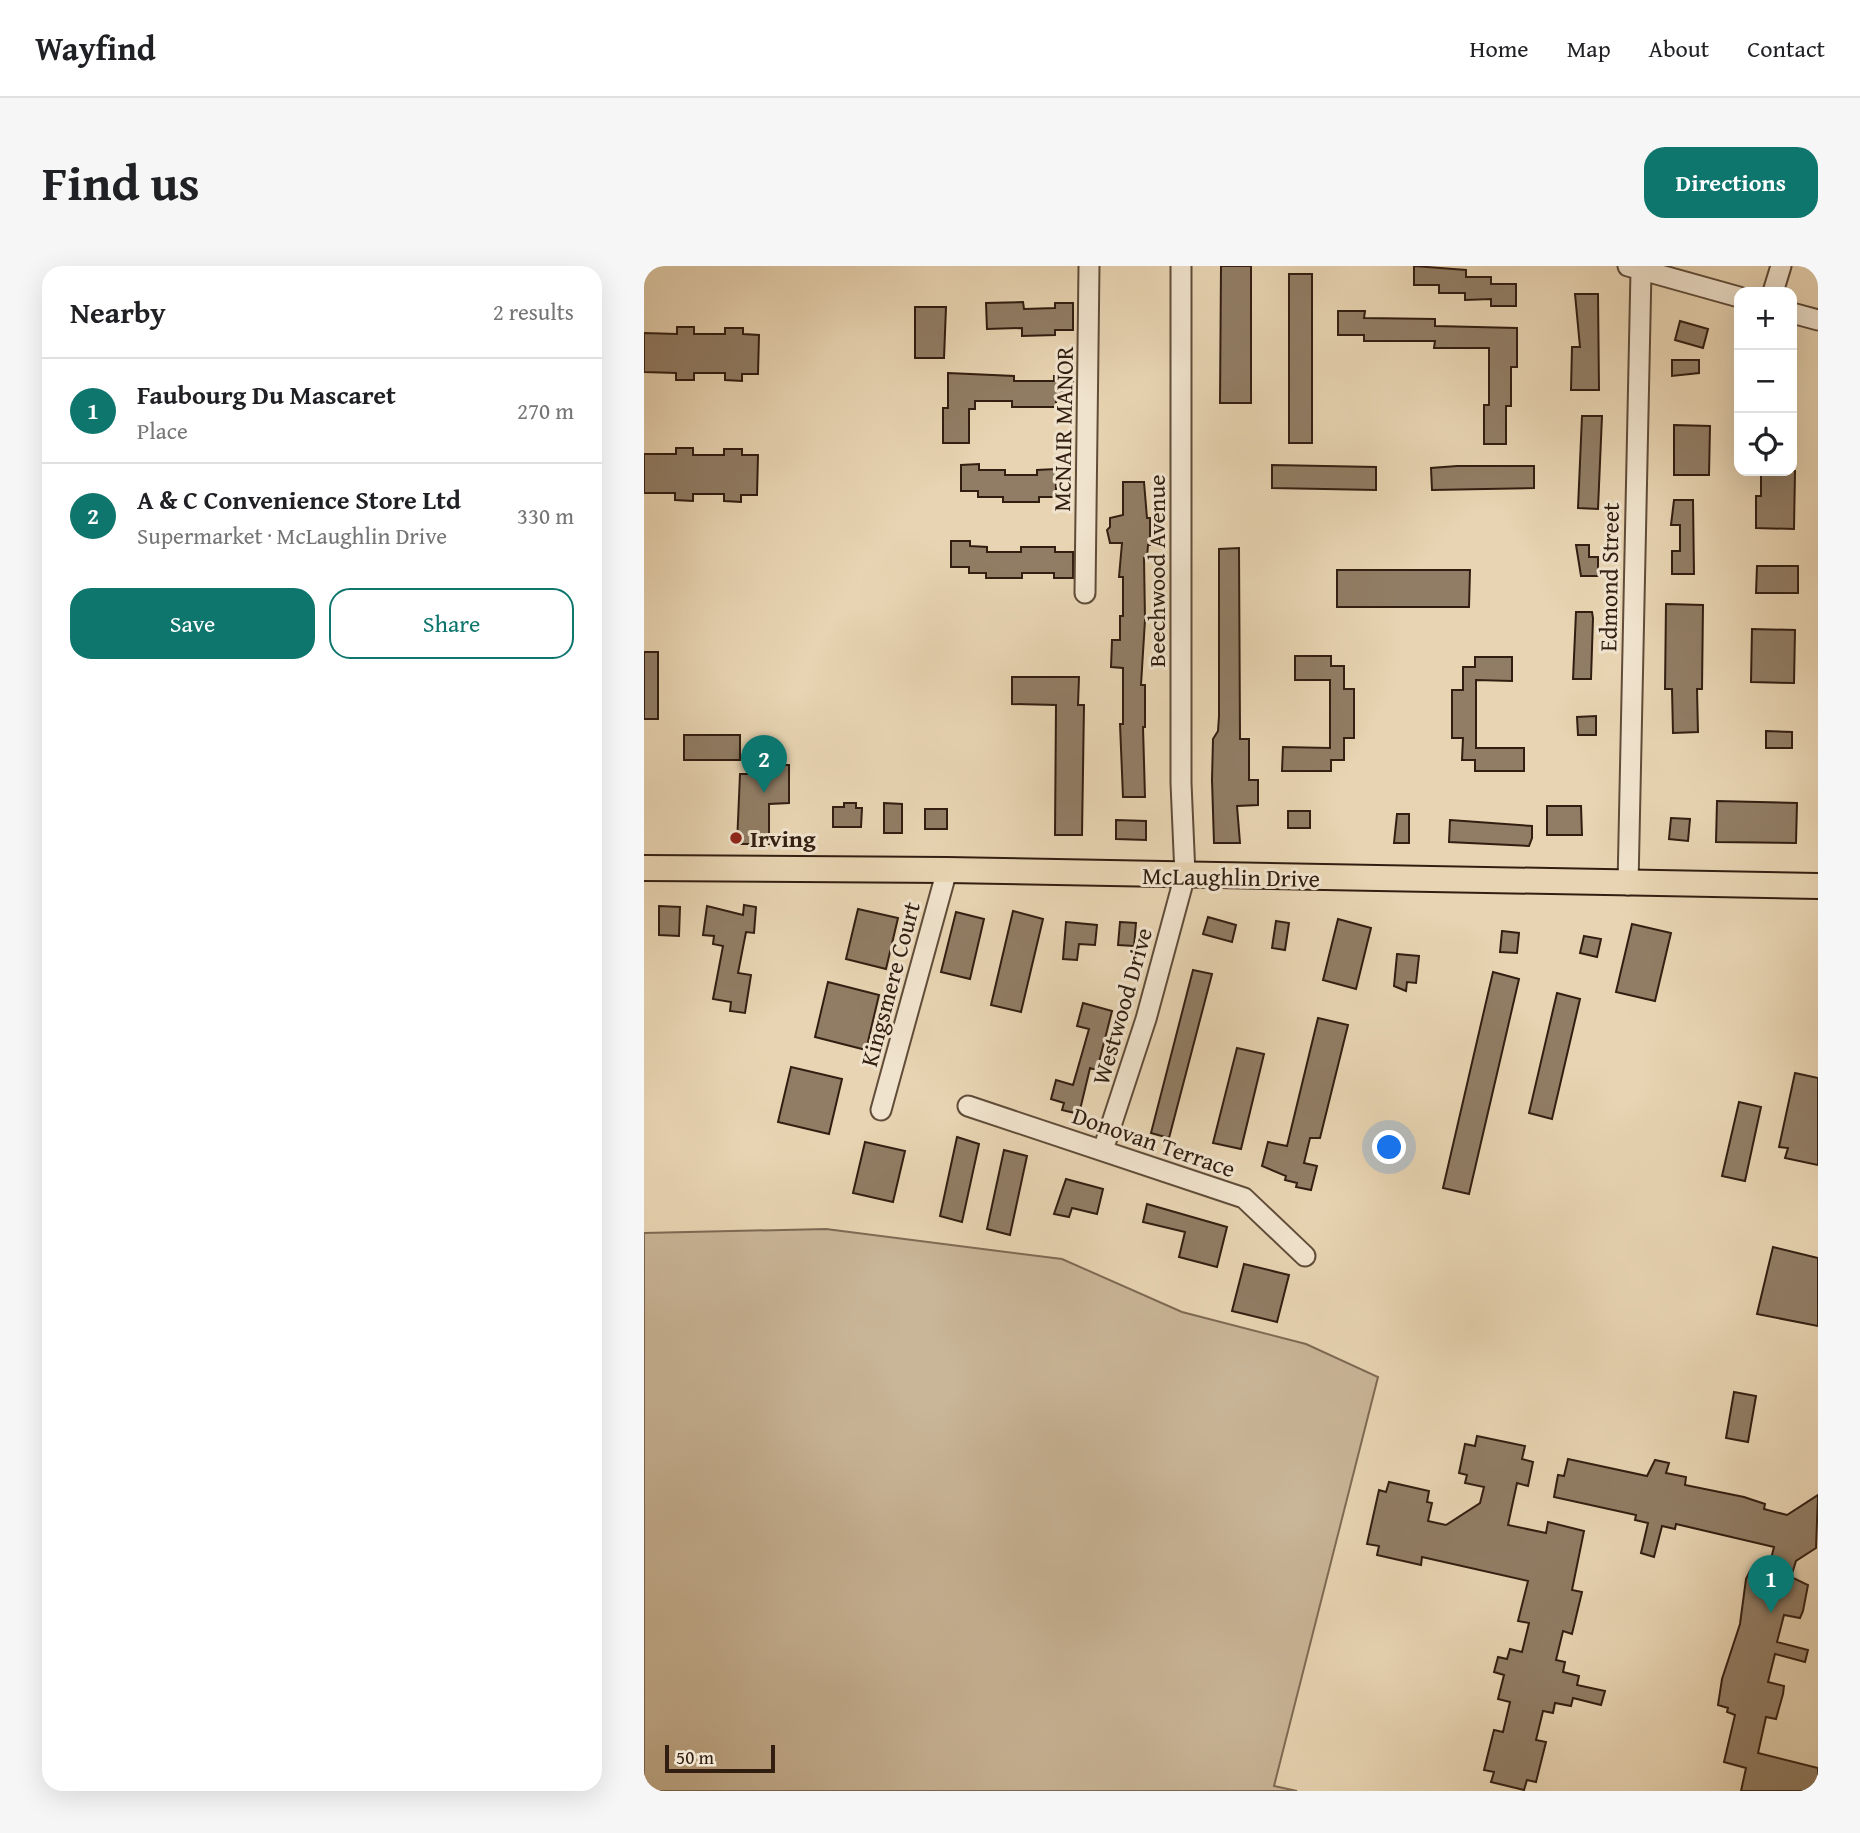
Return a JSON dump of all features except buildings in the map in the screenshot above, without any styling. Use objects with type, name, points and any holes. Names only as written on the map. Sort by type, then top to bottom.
[{"type":"main road","name":"McLaughlin Drive","points":[[644,868],[947,870],[1629,885],[1818,886]]},
{"type":"street","name":"McNAIR MANOR","points":[[1086,593],[1089,266]]},
{"type":"street","name":"Beechwood Avenue","points":[[1181,266],[1181,783],[1185,875]]},
{"type":"street","points":[[1774,287],[1780,266]]},
{"type":"street","points":[[1634,269],[1734,296]]},
{"type":"street","name":"Edmond Street","points":[[1629,885],[1634,269]]},
{"type":"street","points":[[1797,314],[1818,320]]},
{"type":"street","name":"Kingsmere Court","points":[[881,1110],[947,870]]},
{"type":"street","name":"Westwood Drive","points":[[1104,1150],[1146,1019],[1185,875]]},
{"type":"street","name":"Donovan Terrace","points":[[968,1106],[1244,1198],[1305,1256]]},
{"type":"shaded area","points":[[826,1229],[1062,1259],[1182,1312],[1306,1344],[1378,1377],[1274,1786],[1297,1791],[644,1791],[644,1233]]},
{"type":"place","name":"A & C Convenience Store Ltd","points":[[764,793]]},
{"type":"place","name":"Irving","points":[[736,838]]},
{"type":"place","name":"Faubourg Du Mascaret","points":[[1771,1613]]}]
